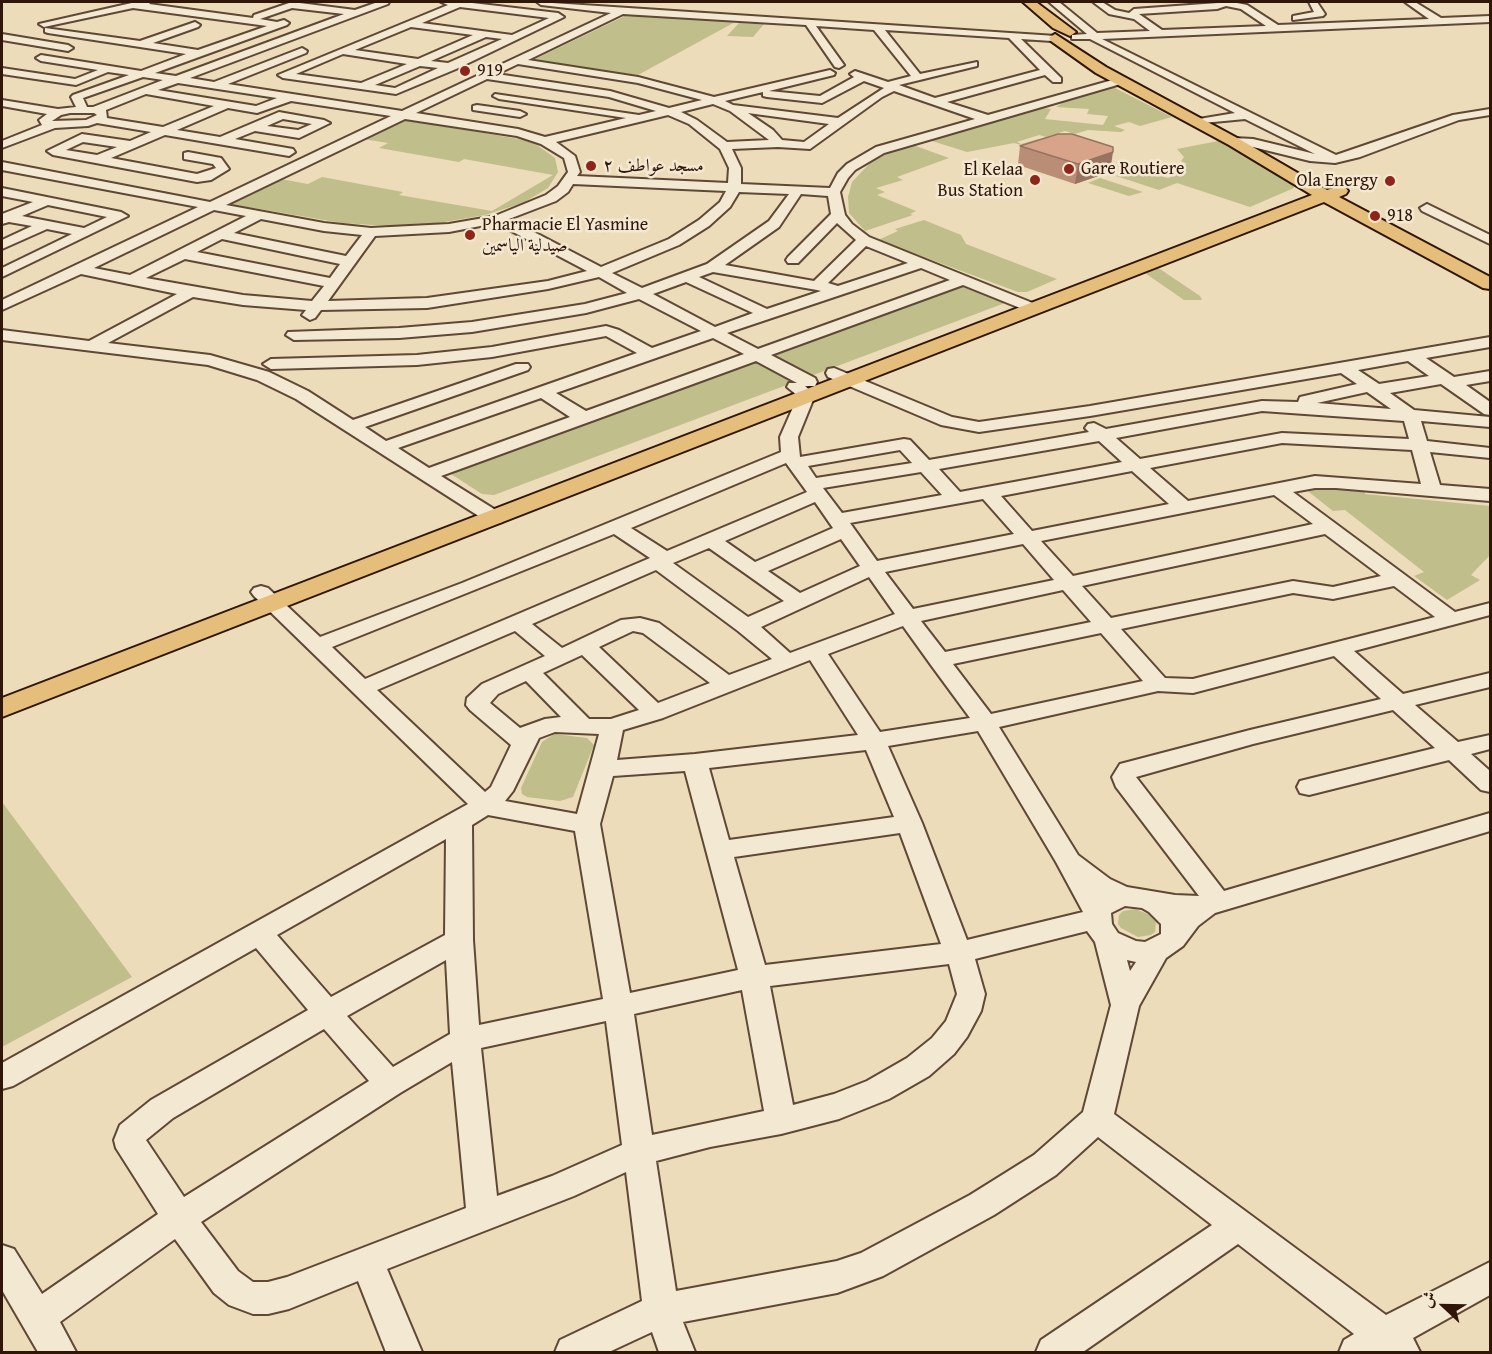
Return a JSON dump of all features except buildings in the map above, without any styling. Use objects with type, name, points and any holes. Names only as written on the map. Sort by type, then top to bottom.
[{"type":"main road","points":[[1016,2],[1066,35],[1089,63],[1120,81],[1253,143],[1328,191],[1491,284]]},
{"type":"main road","points":[[1029,2],[1094,57],[1204,121],[1234,142],[1328,191],[1491,269]]},
{"type":"main road","points":[[2,708],[266,598],[804,388],[840,377],[1328,191]]},
{"type":"main road","points":[[2,690],[266,598]]},
{"type":"street","points":[[2,35],[64,19],[150,2]]},
{"type":"street","points":[[92,113],[72,96],[173,63],[342,2]]},
{"type":"street","points":[[58,112],[45,120],[46,123],[76,126],[92,113],[145,91],[385,2]]},
{"type":"street","points":[[438,2],[459,4],[502,9],[559,17],[396,91],[360,88],[283,75],[459,4]]},
{"type":"street","points":[[502,9],[520,2]]},
{"type":"street","points":[[541,2],[622,11],[1011,35],[1105,35],[1491,19]]},
{"type":"street","points":[[984,33],[1066,35],[1091,31],[1054,2]]},
{"type":"street","points":[[1136,16],[1134,12],[1180,5],[1217,6],[1226,2],[1244,7],[1276,28]]},
{"type":"street","points":[[1264,20],[1316,16],[1320,12],[1313,2]]},
{"type":"street","points":[[1409,2],[1439,21]]},
{"type":"street","points":[[222,29],[296,3],[371,18]]},
{"type":"street","points":[[1100,4],[1122,3]]},
{"type":"street","points":[[1100,4],[1114,13],[1136,16],[1159,33]]},
{"type":"street","points":[[133,5],[312,29]]},
{"type":"street","points":[[2,306],[622,11]]},
{"type":"street","points":[[100,12],[132,16]]},
{"type":"street","points":[[438,13],[459,15]]},
{"type":"street","points":[[360,88],[532,13]]},
{"type":"street","points":[[64,19],[99,24]]},
{"type":"street","points":[[391,21],[555,43]]},
{"type":"street","points":[[140,44],[200,26],[174,22]]},
{"type":"street","points":[[808,22],[835,69]]},
{"type":"street","points":[[876,26],[917,77]]},
{"type":"street","points":[[24,28],[233,58]]},
{"type":"street","points":[[369,30],[421,37]]},
{"type":"street","points":[[940,30],[956,47]]},
{"type":"street","points":[[146,31],[169,34]]},
{"type":"street","points":[[2,35],[77,49]]},
{"type":"street","points":[[1011,35],[1072,95]]},
{"type":"street","points":[[1066,35],[1247,115],[1335,159]]},
{"type":"street","points":[[2,71],[77,49],[102,38]]},
{"type":"street","points":[[443,40],[464,43]]},
{"type":"street","points":[[168,48],[190,41]]},
{"type":"street","points":[[214,85],[312,47],[275,42]]},
{"type":"street","points":[[22,50],[43,44]]},
{"type":"street","points":[[494,47],[536,52]]},
{"type":"street","points":[[79,269],[191,292],[243,300],[316,306],[380,306],[463,298],[548,285],[599,273],[640,258],[694,230],[725,204],[734,188],[735,168],[724,146],[693,122],[671,112],[610,94],[528,82],[450,66],[322,49]]},
{"type":"street","points":[[150,59],[207,68]]},
{"type":"street","points":[[2,166],[324,227],[371,231],[440,229],[498,219],[551,198],[571,180],[573,164],[569,156],[545,141],[518,133],[111,69],[31,61]]},
{"type":"street","points":[[517,61],[670,87],[730,108],[769,133],[778,143]]},
{"type":"street","points":[[545,141],[753,92],[835,69],[858,68],[859,75]]},
{"type":"street","points":[[56,89],[111,69]]},
{"type":"street","points":[[2,71],[76,82]]},
{"type":"street","points":[[936,101],[979,71]]},
{"type":"street","points":[[724,146],[778,143],[806,146],[891,86],[917,77],[979,71],[1047,71]]},
{"type":"street","points":[[859,75],[987,119]]},
{"type":"street","points":[[753,92],[822,100],[859,75]]},
{"type":"street","points":[[1028,306],[864,240],[847,227],[838,215],[834,192],[842,176],[880,150],[1120,81]]},
{"type":"street","points":[[257,110],[325,82]]},
{"type":"street","points":[[449,122],[528,82]]},
{"type":"street","points":[[145,91],[324,123],[299,134],[254,127]]},
{"type":"street","points":[[499,96],[647,118]]},
{"type":"street","points":[[2,103],[58,112],[92,113],[164,131],[221,141],[299,149],[336,147]]},
{"type":"street","points":[[99,159],[226,105]]},
{"type":"street","points":[[477,108],[535,117]]},
{"type":"street","points":[[730,108],[840,122]]},
{"type":"street","points":[[1234,142],[1253,143],[1310,157],[1335,159],[1356,154],[1457,117],[1491,112]]},
{"type":"street","points":[[1204,121],[1247,115]]},
{"type":"street","points":[[155,171],[282,116]]},
{"type":"street","points":[[4,143],[53,125]]},
{"type":"street","points":[[564,125],[591,131]]},
{"type":"street","points":[[131,145],[82,138],[53,151],[202,178],[223,169],[217,161],[188,156]]},
{"type":"street","points":[[297,166],[284,160],[285,155],[299,149]]},
{"type":"street","points":[[3,218],[129,166]]},
{"type":"street","points":[[571,180],[834,192]]},
{"type":"street","points":[[294,335],[399,333],[472,327],[575,310],[640,294],[712,267],[774,224],[798,190]]},
{"type":"street","points":[[2,192],[121,216],[3,272]]},
{"type":"street","points":[[1427,208],[1491,240]]},
{"type":"street","points":[[132,280],[259,215]]},
{"type":"street","points":[[793,260],[838,215]]},
{"type":"street","points":[[3,218],[86,233]]},
{"type":"street","points":[[498,219],[756,355],[804,388],[789,437],[792,459],[985,723],[1069,861],[1101,924],[1125,1005]]},
{"type":"street","points":[[2,245],[46,225]]},
{"type":"street","points":[[267,370],[371,231]]},
{"type":"street","points":[[222,235],[350,261]]},
{"type":"street","points":[[817,286],[864,240]]},
{"type":"street","points":[[183,254],[333,283]]},
{"type":"street","points":[[385,447],[766,314],[922,264]]},
{"type":"street","points":[[712,267],[837,290]]},
{"type":"street","points":[[688,277],[766,314]]},
{"type":"street","points":[[429,474],[963,280]]},
{"type":"street","points":[[91,346],[191,292]]},
{"type":"street","points":[[463,298],[472,327],[492,352],[522,367],[583,417]]},
{"type":"street","points":[[2,335],[210,360],[267,370],[492,352],[606,332],[613,333],[650,354]]},
{"type":"street","points":[[840,377],[947,421],[965,426],[993,426],[1344,367],[1486,346]]},
{"type":"street","points":[[1412,356],[1491,410]]},
{"type":"street","points":[[351,426],[522,367]]},
{"type":"street","points":[[1344,367],[1410,416],[1432,490]]},
{"type":"street","points":[[267,370],[302,395],[487,512]]},
{"type":"street","points":[[1284,406],[1372,388],[1491,376]]},
{"type":"street","points":[[363,688],[711,540],[814,489],[924,466],[1262,406],[1491,422]]},
{"type":"street","points":[[1076,413],[1185,508]]},
{"type":"street","points":[[965,426],[989,456],[1019,487]]},
{"type":"street","points":[[753,570],[841,525],[957,499],[1282,438],[1420,446],[1491,453]]},
{"type":"street","points":[[318,645],[469,587],[615,526],[792,459],[904,444],[957,499]]},
{"type":"street","points":[[746,626],[872,568],[1278,489],[1336,482],[1491,495]]},
{"type":"street","points":[[1278,489],[1451,619]]},
{"type":"street","points":[[988,493],[1158,684]]},
{"type":"street","points":[[615,526],[746,626],[788,662]]},
{"type":"street","points":[[2,1077],[485,806],[501,791],[529,733],[540,727],[553,724],[582,727],[612,726],[655,713],[726,684],[908,617],[1070,584],[1328,526]]},
{"type":"street","points":[[711,540],[798,601]]},
{"type":"street","points":[[939,660],[1293,587],[1333,593],[1398,579]]},
{"type":"street","points":[[266,598],[485,806],[587,824]]},
{"type":"street","points":[[603,769],[695,762],[874,741],[985,723],[1158,684],[1193,686],[1491,609]]},
{"type":"street","points":[[517,622],[561,658]]},
{"type":"street","points":[[523,743],[487,714],[477,702],[478,698],[490,689],[586,647],[617,629],[629,625],[643,624],[726,684]]},
{"type":"street","points":[[586,647],[655,713]]},
{"type":"street","points":[[1339,649],[1491,784]]},
{"type":"street","points":[[459,940],[326,1012],[162,1109],[131,1134],[132,1148],[178,1218],[226,1282],[241,1294],[253,1298],[268,1298],[290,1293],[563,1186],[640,1151],[710,1134],[781,1121],[839,1106],[878,1090],[918,1067],[943,1046],[957,1029],[971,994],[959,952],[909,823],[874,741],[816,652]]},
{"type":"street","points":[[530,672],[582,727]]},
{"type":"street","points":[[1211,904],[1125,781],[1125,773],[1134,767],[1397,701],[1491,680]]},
{"type":"street","points":[[612,726],[603,769],[587,824],[618,1005],[661,1310],[677,1352]]},
{"type":"street","points":[[1309,787],[1491,742]]},
{"type":"street","points":[[695,762],[754,977],[781,1121]]},
{"type":"street","points":[[459,821],[459,940],[465,1040],[483,1216]]},
{"type":"street","points":[[1101,924],[1102,905],[1135,897],[1175,905],[1211,904],[1491,822]]},
{"type":"street","points":[[719,850],[909,823]]},
{"type":"street","points":[[573,1353],[661,1310],[837,1277],[871,1265],[982,1205],[1045,1165],[1097,1119],[1125,1005],[1176,931],[1168,912],[1135,897],[1101,886],[1069,861]]},
{"type":"street","points":[[1101,924],[1132,951],[1165,945],[1188,919],[1211,904]]},
{"type":"street","points":[[38,1317],[178,1218],[389,1084],[465,1040],[754,977],[959,952],[1101,924]]},
{"type":"street","points":[[260,933],[389,1084]]},
{"type":"street","points":[[1097,1119],[1239,1225],[1381,1347],[1491,1278]]},
{"type":"street","points":[[1054,1353],[1239,1225]]},
{"type":"street","points":[[2,1260],[58,1353]]},
{"type":"street","points":[[367,1261],[404,1353]]},
{"type":"shaded area","points":[[627,15],[737,21],[638,75],[533,60]]},
{"type":"shaded area","points":[[739,23],[764,24],[753,37],[727,36]]},
{"type":"shaded area","points":[[1113,87],[1172,117],[1140,126],[1129,122],[1114,126],[1125,130],[1121,132],[1088,130],[1075,134],[1065,131],[1046,137],[1039,135],[1017,142],[1021,144],[1038,139],[1057,145],[1039,150],[1014,143],[967,152],[929,140],[1044,108],[1051,109],[1045,119],[1103,125],[1108,116],[1087,114],[1089,109],[1056,107],[1062,103],[1060,102]]},
{"type":"shaded area","points":[[405,119],[524,140],[537,145],[555,158],[558,172],[548,188],[523,203],[485,215],[439,223],[389,226],[342,223],[230,204],[281,179],[308,184],[322,177],[403,192],[399,195],[492,211],[553,175],[464,159],[459,162],[379,148],[388,143],[363,139]]},
{"type":"shaded area","points":[[1218,141],[1291,182],[1294,188],[1250,207],[1177,183],[1159,190],[1116,176],[1134,169],[1168,178],[1178,174],[1168,171],[1187,164],[1181,161],[1184,157],[1177,149]]},
{"type":"shaded area","points":[[913,145],[949,158],[897,177],[903,180],[876,188],[885,192],[877,195],[916,211],[910,214],[913,215],[865,231],[849,213],[848,197],[852,182],[871,162]]},
{"type":"shaded area","points":[[1100,178],[1143,192],[1129,196],[1088,183]]},
{"type":"shaded area","points":[[924,220],[961,235],[966,244],[1057,279],[1027,292],[1018,292],[878,240],[898,231],[895,229]]},
{"type":"shaded area","points":[[1153,267],[1160,269],[1200,296],[1202,300],[1184,300],[1142,271]]},
{"type":"shaded area","points":[[965,286],[1005,303],[494,495],[482,494],[451,474],[455,469]]},
{"type":"shaded area","points":[[1304,488],[1365,488],[1365,494],[1490,506],[1490,555],[1471,575],[1480,580],[1447,600],[1414,576],[1424,572],[1345,510],[1333,511]]},
{"type":"shaded area","points":[[554,734],[587,738],[594,745],[573,797],[560,801],[527,797],[522,794],[521,788],[542,742]]},
{"type":"shaded area","points":[[2,802],[132,977],[2,1047]]},
{"type":"shaded area","points":[[1135,909],[1148,914],[1156,922],[1155,932],[1151,935],[1138,937],[1118,924],[1119,915],[1123,911]]},
{"type":"place","name":"919","points":[[465,71]]},
{"type":"place","name":"مسجد عواطف ٢","points":[[591,166]]},
{"type":"place","name":"Gare Routiere","points":[[1069,169]]},
{"type":"place","name":"El Kelaa Bus Station","points":[[1035,180]]},
{"type":"place","name":"Ola Energy","points":[[1390,181]]},
{"type":"place","name":"918","points":[[1375,216]]},
{"type":"place","name":"Pharmacie El Yasmine صيدلية الياسمين","points":[[470,235]]}]
